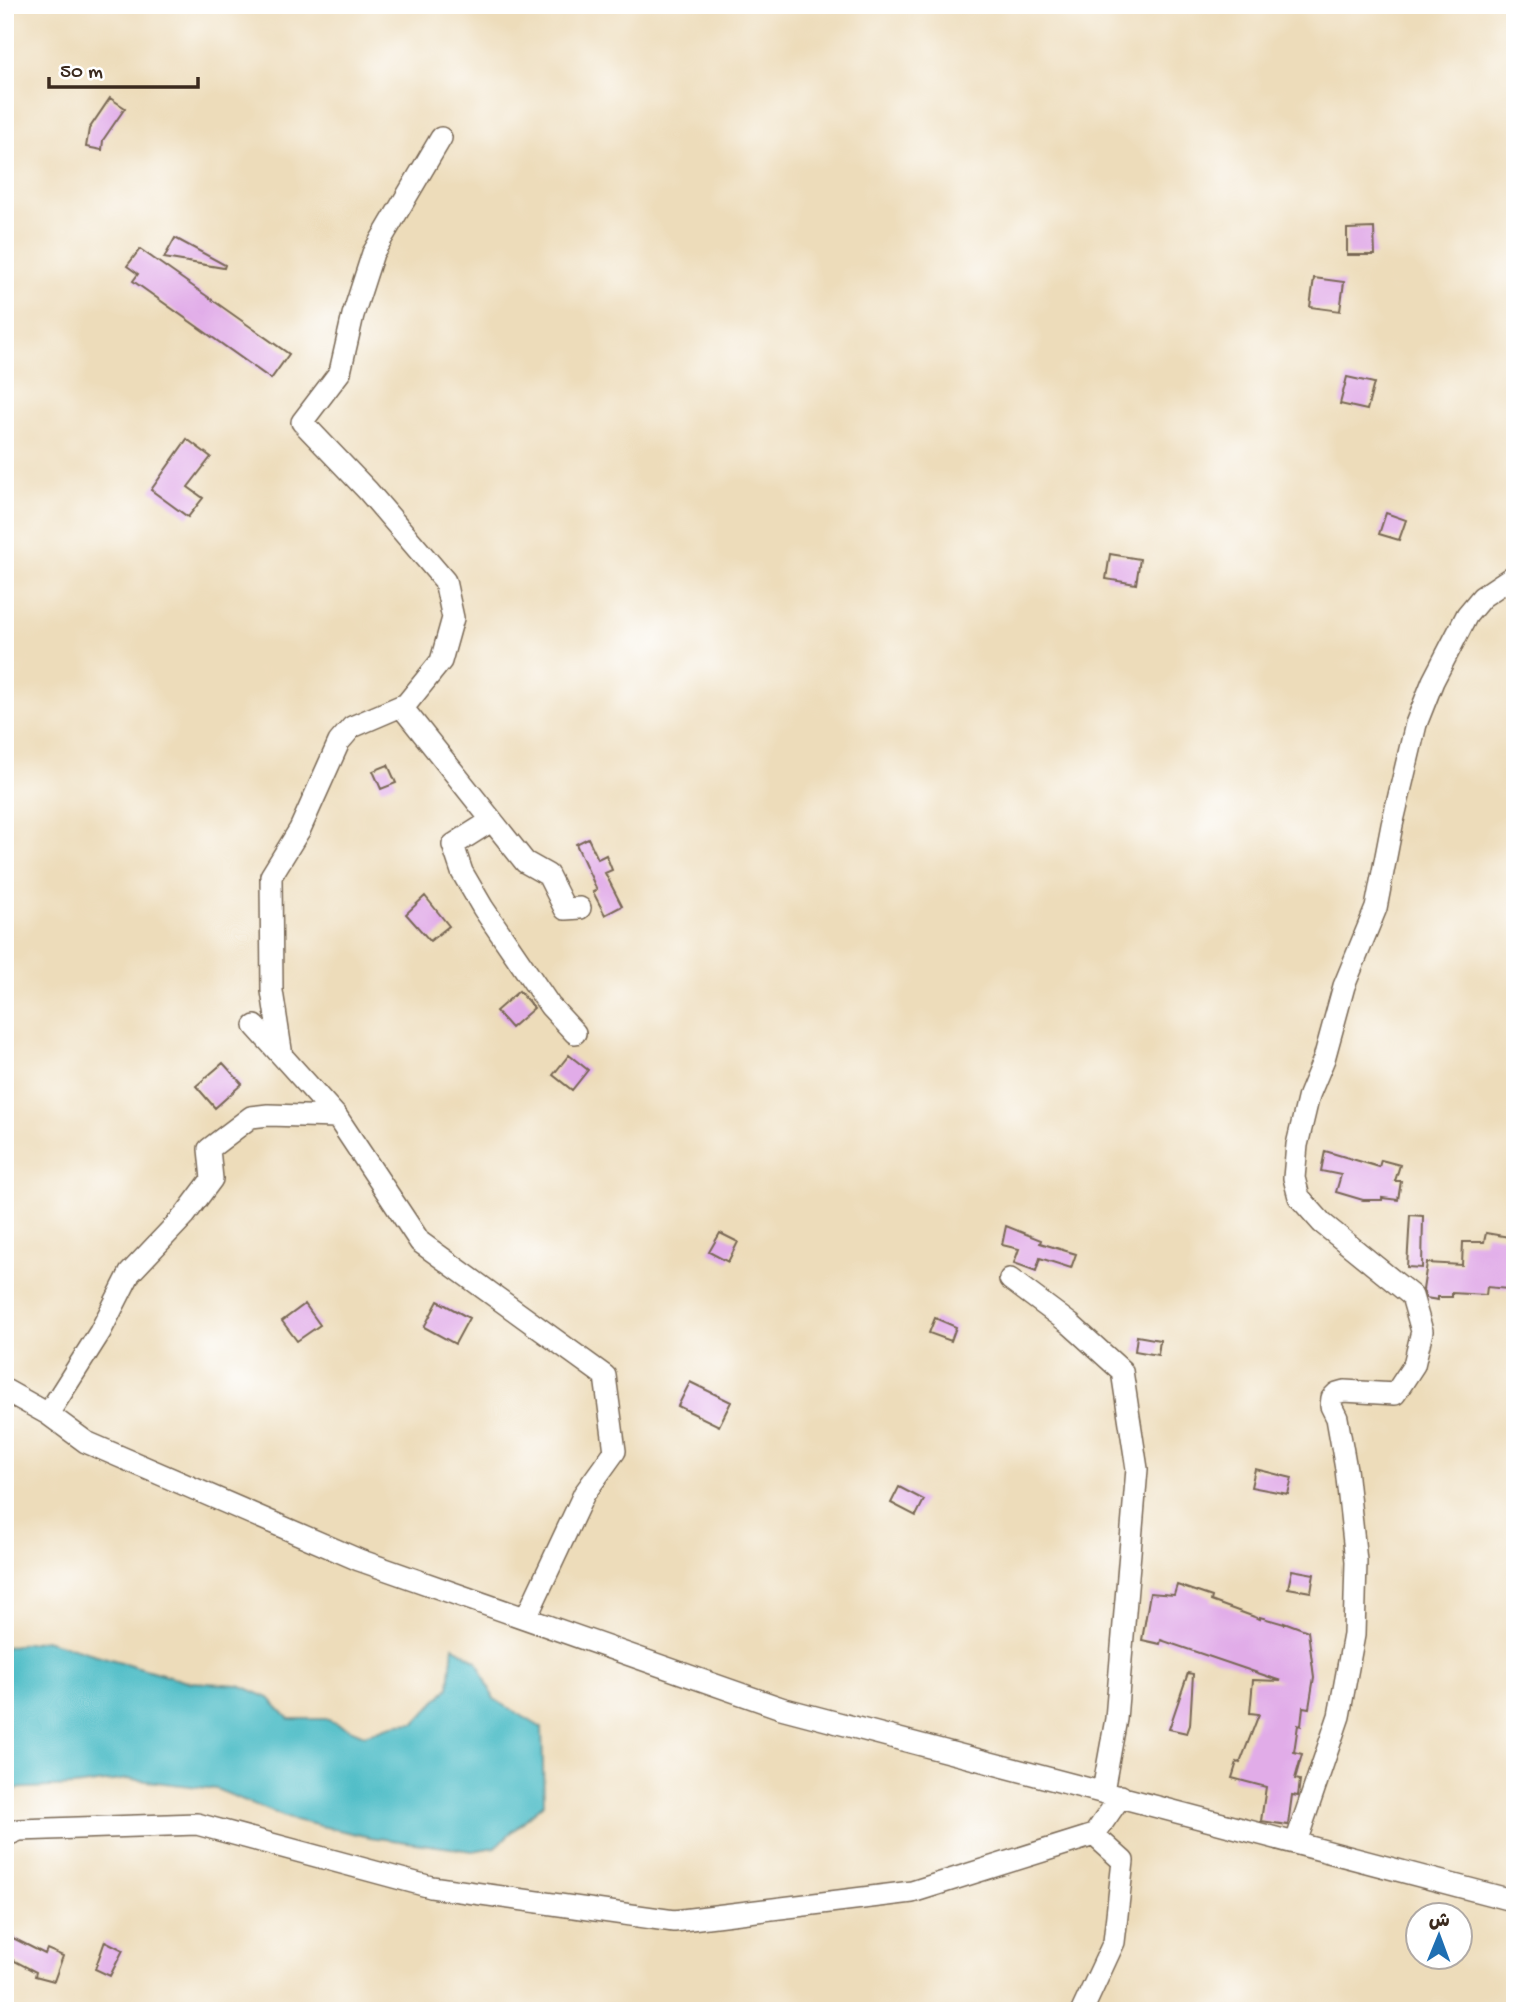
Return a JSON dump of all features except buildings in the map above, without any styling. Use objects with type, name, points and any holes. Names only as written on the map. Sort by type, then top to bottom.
[{"type":"street","points":[[403,708],[441,661],[453,618],[445,581],[368,491],[302,422],[340,372],[353,315],[373,253],[441,138]]},
{"type":"street","points":[[1296,1842],[1339,1716],[1354,1635],[1356,1561],[1346,1469],[1337,1418],[1331,1406],[1332,1398],[1344,1391],[1395,1394],[1414,1365],[1422,1332],[1412,1296],[1322,1223],[1299,1197],[1294,1178],[1297,1145],[1309,1095],[1324,1059],[1344,986],[1376,908],[1416,724],[1442,661],[1467,615],[1482,597],[1515,575]]},
{"type":"street","points":[[282,1056],[272,991],[271,876],[300,829],[339,742],[352,727],[401,706],[525,862],[548,875],[565,909],[580,908]]},
{"type":"street","points":[[491,821],[453,845],[462,872],[550,1006],[575,1033]]},
{"type":"street","points":[[255,1026],[337,1117],[420,1242],[605,1376],[615,1451],[584,1494],[526,1618]]},
{"type":"street","points":[[48,1414],[100,1332],[130,1273],[185,1215],[212,1179],[209,1149],[251,1117],[337,1117]]},
{"type":"street","points":[[5,1836],[19,1830],[197,1824],[431,1887],[674,1921],[912,1892],[1094,1835],[1112,1793],[1137,1469],[1122,1371],[1070,1324],[1010,1279]]},
{"type":"street","points":[[5,1390],[48,1414],[86,1442],[359,1560],[780,1708],[1112,1793],[1515,1901]]},
{"type":"street","points":[[1082,2011],[1114,1942],[1123,1861],[1094,1835]]},
{"type":"water","points":[[45,1640],[190,1682],[239,1685],[269,1698],[289,1719],[326,1719],[364,1735],[398,1724],[415,1723],[449,1687],[453,1646],[477,1661],[494,1699],[542,1728],[544,1803],[495,1847],[473,1851],[370,1837],[290,1819],[216,1789],[129,1779],[74,1786],[5,1789],[5,1647]]}]
